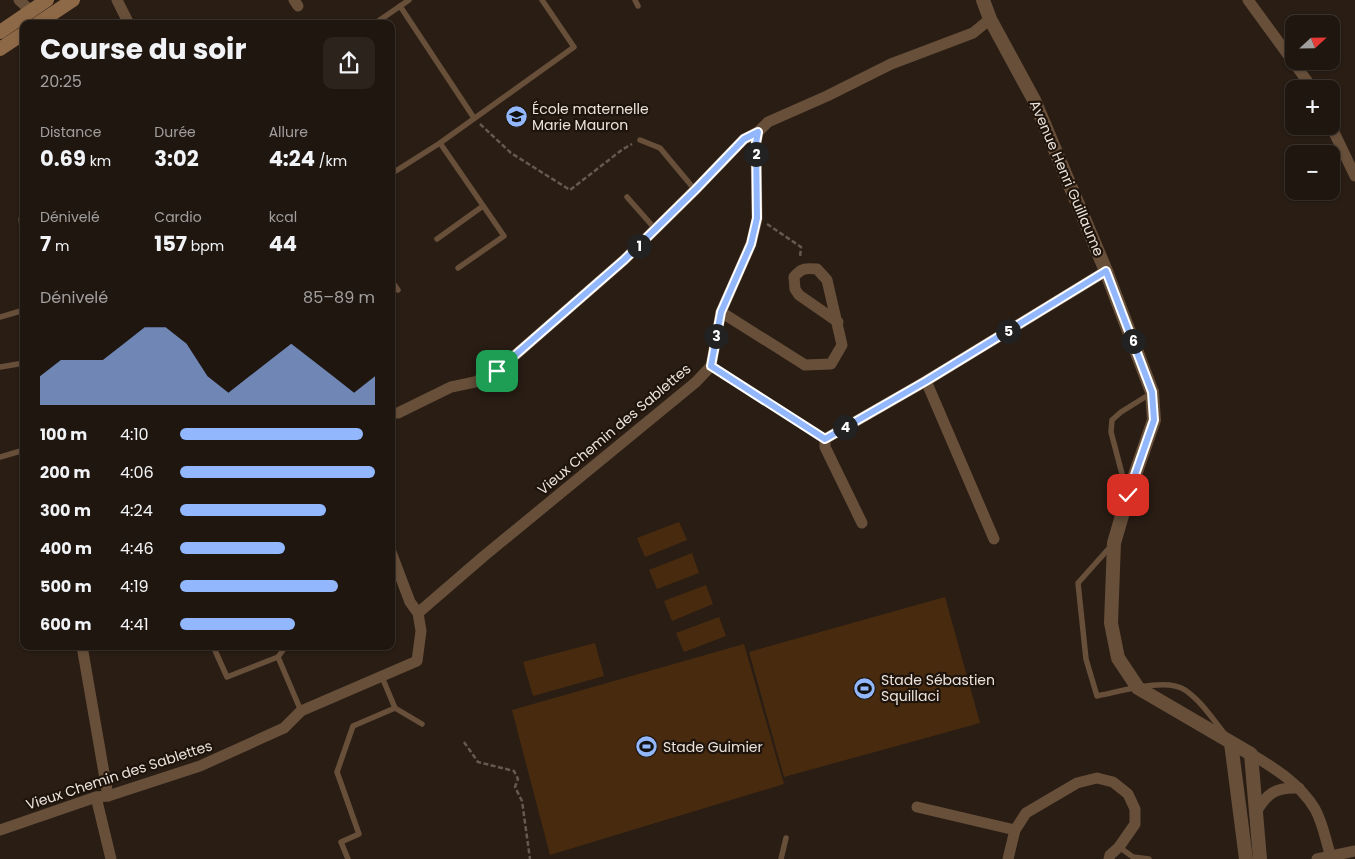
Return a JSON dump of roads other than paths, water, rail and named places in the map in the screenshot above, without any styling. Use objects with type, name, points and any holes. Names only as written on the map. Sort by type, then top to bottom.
[{"type":"main road","points":[[0,32],[47,0]]},
{"type":"main road","points":[[43,20],[73,0]]},
{"type":"main road","points":[[0,49],[20,36]]},
{"type":"street","points":[[19,0],[30,11]]},
{"type":"street","points":[[117,0],[127,20]]},
{"type":"street","name":"Avenue Henri Guillaume","points":[[983,0],[990,19],[1034,100],[1106,271],[1152,392],[1154,420],[1128,495],[1114,543],[1112,623],[1118,658],[1138,688],[1279,771],[1299,788],[1315,810],[1331,857]]},
{"type":"street","points":[[1248,0],[1306,80]]},
{"type":"street","points":[[398,413],[451,387],[475,382],[497,371],[624,260],[656,230],[744,139],[758,132],[768,122],[890,64],[973,33],[990,19]]},
{"type":"street","name":"Vieux Chemin des Sablettes","points":[[0,830],[200,766],[284,728],[301,711],[417,661],[421,632],[418,613],[484,556],[696,382],[711,366],[721,312],[751,244],[757,218],[756,143],[758,132]]},
{"type":"street","points":[[1335,135],[1355,176]]},
{"type":"street","points":[[721,312],[805,365],[831,364],[842,345],[838,322],[827,280],[817,269],[807,268],[800,270],[794,277],[795,289],[799,295],[838,322]]},
{"type":"street","points":[[862,523],[825,446],[825,439],[926,381],[1106,271]]},
{"type":"street","points":[[926,381],[994,539]]},
{"type":"street","points":[[395,563],[410,602],[418,613]]},
{"type":"street","points":[[83,650],[111,859]]},
{"type":"street","points":[[1231,743],[1246,859]]},
{"type":"street","points":[[1251,754],[1260,859]]},
{"type":"street","points":[[1008,859],[1015,830],[1026,813],[1077,783],[1097,778],[1113,782],[1128,794],[1135,809],[1136,824],[1110,855],[1109,859]]},
{"type":"street","points":[[1255,814],[1267,795],[1286,787],[1299,788]]},
{"type":"street","points":[[917,808],[1015,830]]},
{"type":"street","points":[[1317,859],[1355,851]]},
{"type":"lane","points":[[380,20],[408,0]]},
{"type":"lane","points":[[395,171],[440,143],[574,47],[542,0]]},
{"type":"lane","points":[[400,6],[474,118]]},
{"type":"lane","points":[[640,140],[660,148],[695,190]]},
{"type":"lane","points":[[440,143],[504,236],[458,268]]},
{"type":"lane","points":[[627,197],[656,230]]},
{"type":"lane","points":[[437,239],[483,206]]},
{"type":"lane","points":[[395,286],[398,290]]},
{"type":"lane","points":[[0,317],[20,311]]},
{"type":"lane","points":[[0,367],[20,364]]},
{"type":"lane","points":[[1128,495],[1111,432],[1112,420],[1152,392]]},
{"type":"lane","points":[[0,457],[20,451]]},
{"type":"lane","points":[[1114,543],[1078,583],[1086,659],[1097,696],[1138,688],[1172,685],[1184,689],[1206,710],[1231,743]]},
{"type":"lane","points":[[215,650],[226,677],[278,657],[283,650]]},
{"type":"lane","points":[[278,657],[301,711]]},
{"type":"lane","points":[[382,677],[395,708],[422,724]]},
{"type":"lane","points":[[348,859],[341,842],[359,834],[336,772],[353,726],[395,708]]},
{"type":"lane","points":[[781,859],[786,838]]},
{"type":"lane","points":[[1119,846],[1133,857],[1149,859]]},
{"type":"place","name":"École maternelle Marie Mauron","points":[[516,117]]},
{"type":"place","name":"Stade Sébastien Squillaci","points":[[865,688]]},
{"type":"place","name":"Stade Guimier","points":[[647,747]]}]
